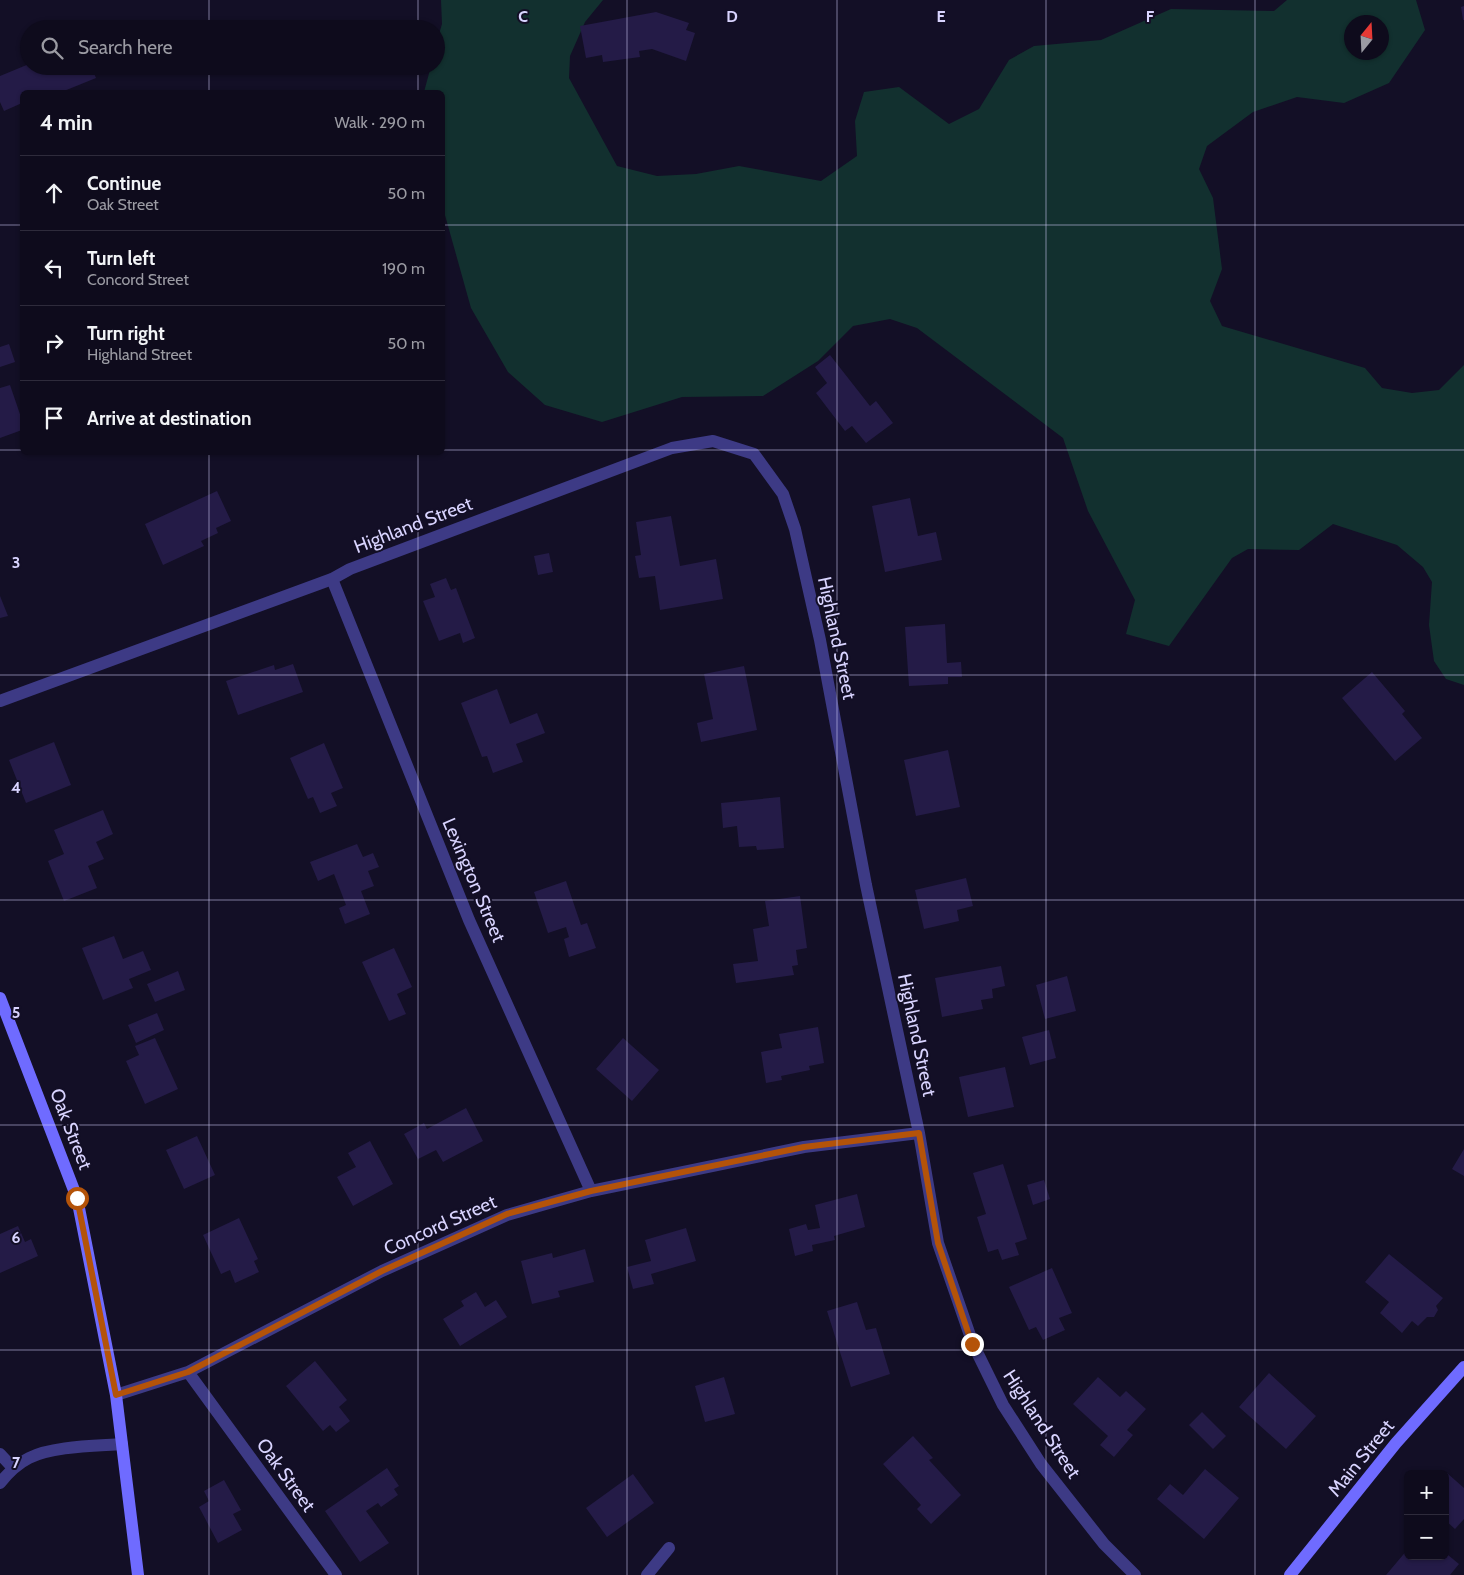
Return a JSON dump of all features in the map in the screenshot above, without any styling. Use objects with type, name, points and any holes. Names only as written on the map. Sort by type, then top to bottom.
[{"type":"main road","name":"Oak Street","points":[[0,998],[77,1198],[116,1395],[138,1575]]},
{"type":"main road","name":"Main Street","points":[[1290,1575],[1396,1444],[1464,1367]]},
{"type":"street","name":"Highland Street","points":[[0,700],[332,578],[350,569],[672,448],[713,441],[754,454],[783,494],[795,529],[820,640],[866,885],[919,1133],[938,1243],[972,1344],[1003,1405],[1041,1464],[1104,1544],[1134,1575]]},
{"type":"street","name":"Lexington Street","points":[[332,578],[469,920],[591,1191]]},
{"type":"street","name":"Concord Street","points":[[116,1395],[188,1372],[382,1271],[507,1214],[591,1191],[804,1147],[919,1133]]},
{"type":"street","name":"Oak Street","points":[[188,1372],[336,1575]]},
{"type":"street","points":[[0,1484],[13,1468],[30,1457],[51,1451],[122,1444]]},
{"type":"street","points":[[0,1454],[13,1468]]},
{"type":"street","points":[[647,1575],[668,1548]]},
{"type":"green space","points":[[441,0],[603,0],[585,22],[570,56],[569,78],[617,166],[657,176],[696,174],[739,166],[821,181],[857,156],[855,121],[864,92],[899,87],[949,124],[979,109],[1009,60],[1034,46],[1101,40],[1171,9],[1274,11],[1287,0],[1416,0],[1425,30],[1389,83],[1344,103],[1297,97],[1253,112],[1207,146],[1199,169],[1213,198],[1222,269],[1210,301],[1222,326],[1365,368],[1382,388],[1412,393],[1439,390],[1464,365],[1464,685],[1446,679],[1434,661],[1429,625],[1432,582],[1423,567],[1397,545],[1333,524],[1299,550],[1248,549],[1232,558],[1169,646],[1126,634],[1135,600],[1088,511],[1063,438],[917,328],[890,319],[853,326],[818,361],[763,396],[682,397],[602,422],[545,405],[508,372],[471,308],[445,215],[445,90],[425,90],[429,75],[445,75],[445,20],[442,20]]},
{"type":"building","points":[[1464,6],[1464,20],[1463,20],[1461,7]]},
{"type":"building","points":[[656,12],[689,23],[686,30],[695,33],[686,61],[652,49],[639,51],[640,57],[603,62],[602,55],[586,58],[580,26]]},
{"type":"building","points":[[20,68],[20,75],[95,75],[96,78],[66,90],[20,90],[20,104],[4,111],[0,102],[0,76]]},
{"type":"building","points":[[9,344],[15,362],[0,367],[0,347]]},
{"type":"building","points":[[830,355],[870,406],[876,401],[893,423],[866,443],[852,426],[845,431],[816,393],[827,383],[815,367]]},
{"type":"building","points":[[10,385],[20,414],[20,431],[0,438],[0,388]]},
{"type":"building","points":[[217,491],[231,521],[216,528],[218,533],[201,541],[204,546],[163,565],[145,524]]},
{"type":"building","points":[[910,498],[918,536],[936,532],[942,560],[885,572],[872,506]]},
{"type":"building","points":[[671,516],[680,566],[716,559],[723,599],[660,610],[655,576],[639,578],[635,556],[641,555],[636,522]]},
{"type":"building","points":[[549,553],[553,572],[538,575],[534,556]]},
{"type":"building","points":[[446,578],[451,590],[456,588],[475,638],[463,643],[460,633],[439,641],[423,601],[435,597],[430,584]]},
{"type":"building","points":[[0,596],[8,616],[0,618]]},
{"type":"building","points":[[945,624],[947,663],[961,662],[962,677],[948,677],[948,684],[909,686],[905,627]]},
{"type":"building","points":[[293,664],[303,692],[238,715],[226,681],[274,665],[275,670]]},
{"type":"building","points":[[744,666],[757,730],[701,742],[697,723],[713,719],[704,674]]},
{"type":"building","points":[[1372,672],[1405,711],[1402,714],[1422,738],[1395,761],[1342,698]]},
{"type":"building","points":[[497,689],[510,724],[537,713],[545,733],[516,744],[523,762],[493,773],[487,756],[482,757],[461,703]]},
{"type":"building","points":[[54,742],[71,785],[26,803],[9,760]]},
{"type":"building","points":[[324,743],[343,788],[331,793],[337,806],[320,813],[313,797],[308,799],[290,758]]},
{"type":"building","points":[[948,750],[960,807],[916,816],[904,760]]},
{"type":"building","points":[[780,797],[784,848],[757,850],[756,846],[739,847],[737,826],[723,828],[721,803]]},
{"type":"building","points":[[103,810],[113,834],[96,842],[104,859],[88,866],[97,888],[64,901],[48,861],[64,854],[54,830]]},
{"type":"building","points":[[357,844],[363,857],[373,853],[379,867],[368,871],[374,886],[361,891],[370,914],[345,924],[339,908],[346,905],[334,874],[318,881],[310,862]]},
{"type":"building","points":[[966,878],[973,906],[957,910],[959,921],[924,929],[915,890]]},
{"type":"building","points":[[566,881],[581,925],[587,923],[596,948],[569,957],[564,939],[569,937],[566,927],[548,933],[534,892]]},
{"type":"building","points":[[800,896],[807,948],[796,950],[798,965],[792,966],[794,975],[736,983],[733,964],[758,961],[753,929],[769,926],[765,901]]},
{"type":"building","points":[[114,936],[123,959],[143,951],[151,970],[129,979],[133,988],[103,1000],[82,948]]},
{"type":"building","points":[[394,948],[412,987],[397,994],[406,1014],[389,1021],[362,962]]},
{"type":"building","points":[[1001,966],[1005,986],[992,989],[993,998],[981,1000],[983,1009],[942,1017],[935,978]]},
{"type":"building","points":[[178,971],[185,990],[155,1002],[147,984]]},
{"type":"building","points":[[1067,976],[1076,1011],[1045,1019],[1036,985]]},
{"type":"building","points":[[157,1013],[164,1030],[136,1043],[128,1025]]},
{"type":"building","points":[[818,1027],[824,1063],[809,1066],[810,1070],[781,1076],[782,1080],[766,1083],[761,1052],[782,1048],[779,1034]]},
{"type":"building","points":[[1049,1030],[1056,1058],[1030,1065],[1022,1037]]},
{"type":"building","points":[[155,1038],[178,1089],[145,1104],[126,1061],[139,1055],[135,1046]]},
{"type":"building","points":[[623,1038],[659,1070],[632,1101],[596,1069]]},
{"type":"building","points":[[1005,1067],[1014,1107],[968,1117],[959,1077]]},
{"type":"building","points":[[466,1108],[483,1141],[443,1162],[436,1150],[418,1159],[404,1134],[424,1123],[427,1129]]},
{"type":"building","points":[[197,1136],[215,1175],[184,1189],[166,1150]]},
{"type":"building","points":[[370,1141],[393,1184],[353,1206],[337,1177],[356,1167],[348,1153]]},
{"type":"building","points":[[1464,1149],[1464,1176],[1452,1169]]},
{"type":"building","points":[[1003,1164],[1027,1239],[1015,1243],[1019,1255],[1002,1260],[998,1249],[988,1252],[977,1217],[986,1214],[973,1173]]},
{"type":"building","points":[[1044,1180],[1050,1199],[1033,1205],[1027,1185]]},
{"type":"building","points":[[857,1194],[865,1227],[834,1236],[835,1240],[812,1245],[813,1251],[795,1256],[789,1229],[806,1224],[808,1230],[820,1228],[815,1205]]},
{"type":"building","points":[[239,1218],[258,1259],[254,1261],[259,1272],[235,1283],[230,1270],[221,1274],[203,1235]]},
{"type":"building","points":[[18,1226],[25,1242],[31,1239],[38,1256],[0,1273],[0,1234]]},
{"type":"building","points":[[686,1228],[696,1261],[651,1274],[654,1284],[633,1289],[627,1267],[651,1261],[645,1240]]},
{"type":"building","points":[[585,1249],[594,1282],[558,1291],[560,1297],[532,1304],[521,1261],[552,1253],[553,1258]]},
{"type":"building","points":[[1389,1254],[1443,1298],[1436,1306],[1438,1310],[1434,1317],[1427,1317],[1418,1326],[1412,1321],[1402,1333],[1380,1313],[1389,1302],[1365,1282]]},
{"type":"building","points":[[1052,1268],[1072,1313],[1059,1318],[1065,1330],[1043,1340],[1036,1327],[1029,1330],[1009,1287]]},
{"type":"building","points":[[476,1292],[485,1307],[496,1300],[507,1317],[460,1346],[443,1319],[464,1306],[461,1301]]},
{"type":"building","points":[[857,1302],[866,1330],[876,1328],[890,1374],[851,1387],[827,1311]]},
{"type":"building","points":[[315,1361],[347,1400],[339,1407],[350,1421],[336,1432],[330,1425],[323,1431],[286,1386]]},
{"type":"building","points":[[1269,1373],[1316,1416],[1286,1449],[1239,1407]]},
{"type":"building","points":[[724,1377],[735,1414],[705,1422],[695,1386]]},
{"type":"building","points":[[1098,1377],[1120,1397],[1126,1391],[1146,1409],[1127,1430],[1133,1435],[1114,1457],[1100,1445],[1108,1436],[1073,1404]]},
{"type":"building","points":[[1202,1412],[1226,1436],[1213,1449],[1189,1425]]},
{"type":"building","points":[[913,1436],[933,1458],[929,1460],[961,1495],[931,1524],[917,1509],[921,1505],[883,1464]]},
{"type":"building","points":[[387,1468],[399,1486],[394,1489],[398,1495],[381,1507],[378,1503],[366,1511],[389,1543],[360,1562],[325,1511]]},
{"type":"building","points":[[1205,1469],[1239,1498],[1204,1539],[1157,1499],[1170,1484],[1183,1495]]},
{"type":"building","points":[[633,1474],[654,1503],[607,1537],[586,1508]]},
{"type":"building","points":[[1449,1475],[1464,1488],[1464,1519],[1455,1529],[1449,1524]]},
{"type":"building","points":[[224,1480],[241,1510],[233,1514],[242,1530],[218,1543],[199,1507],[209,1501],[204,1491]]},
{"type":"building","points":[[1404,1554],[1404,1560],[1449,1560],[1449,1556],[1459,1564],[1450,1575],[1386,1575]]},
{"type":"route","points":[[77,1198],[116,1395],[188,1372],[382,1271],[507,1214],[591,1191],[804,1147],[919,1133],[938,1243],[972,1344]]}]
